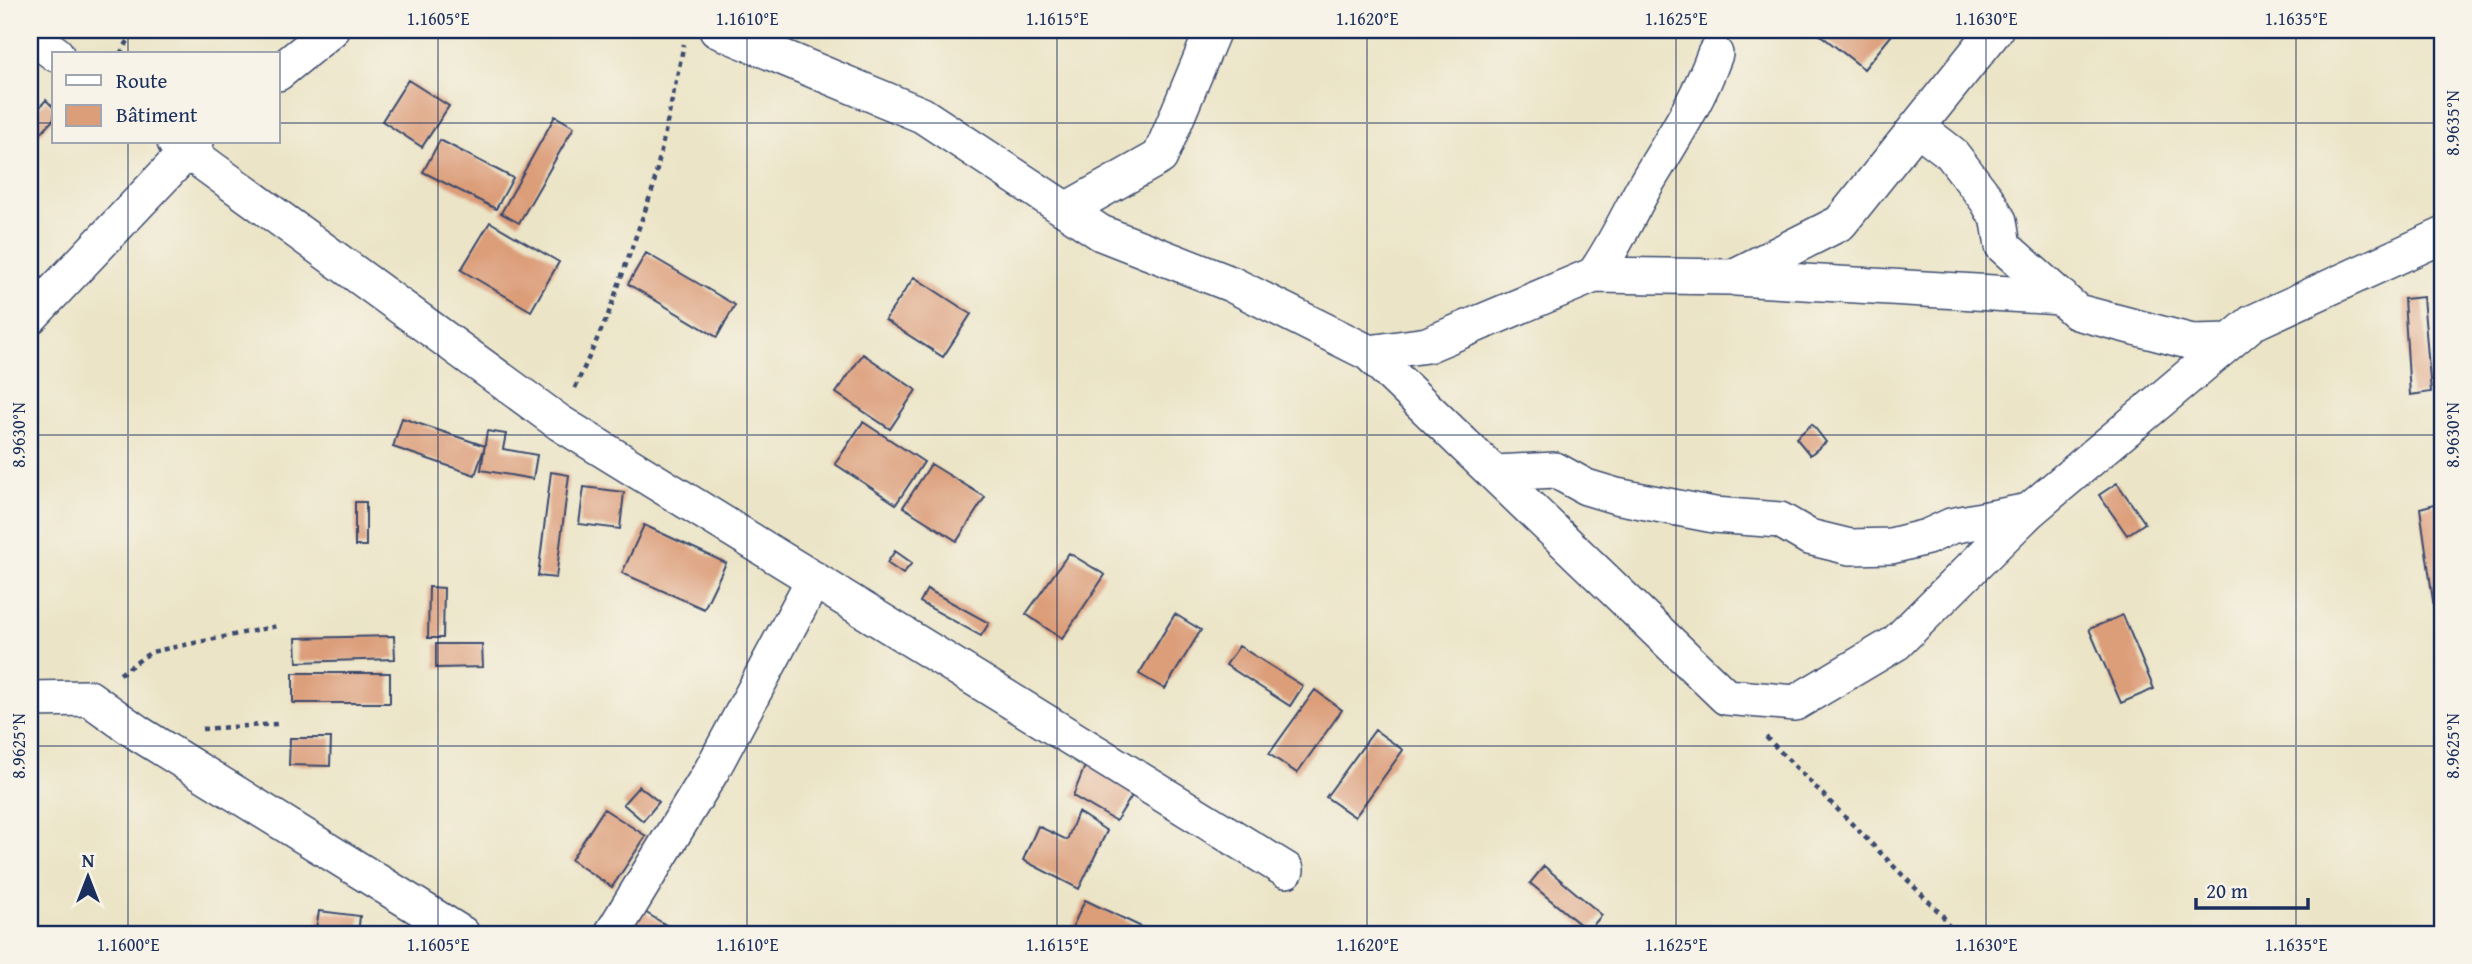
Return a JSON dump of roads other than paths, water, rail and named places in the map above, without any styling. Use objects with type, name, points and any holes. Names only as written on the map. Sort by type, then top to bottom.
[{"type":"street","points":[[280,71],[331,30]]},
{"type":"street","points":[[717,30],[922,115],[1101,233],[1231,284],[1369,353],[1726,696],[1795,703],[1896,643],[2029,511],[2252,323],[2442,236]]},
{"type":"street","points":[[1066,210],[1160,157],[1213,30]]},
{"type":"street","points":[[1733,277],[1840,223],[1995,30]]},
{"type":"street","points":[[30,35],[53,52]]},
{"type":"street","points":[[1594,275],[1608,256],[1646,184],[1690,112],[1715,54]]},
{"type":"street","points":[[1917,127],[1951,153],[1987,200],[1999,221],[2003,246],[2077,312],[2192,342],[2231,341]]},
{"type":"street","points":[[30,317],[186,145],[559,423],[1286,870]]},
{"type":"street","points":[[1369,353],[1427,345],[1594,275],[1733,277],[2061,297]]},
{"type":"street","points":[[1494,473],[1555,470],[1586,487],[1616,496],[1714,515],[1780,520],[1810,537],[1850,547],[1891,547],[1927,537],[1951,526],[2029,511]]},
{"type":"street","points":[[612,934],[712,770],[814,579]]},
{"type":"street","points":[[30,699],[89,698],[138,733],[462,934]]}]
